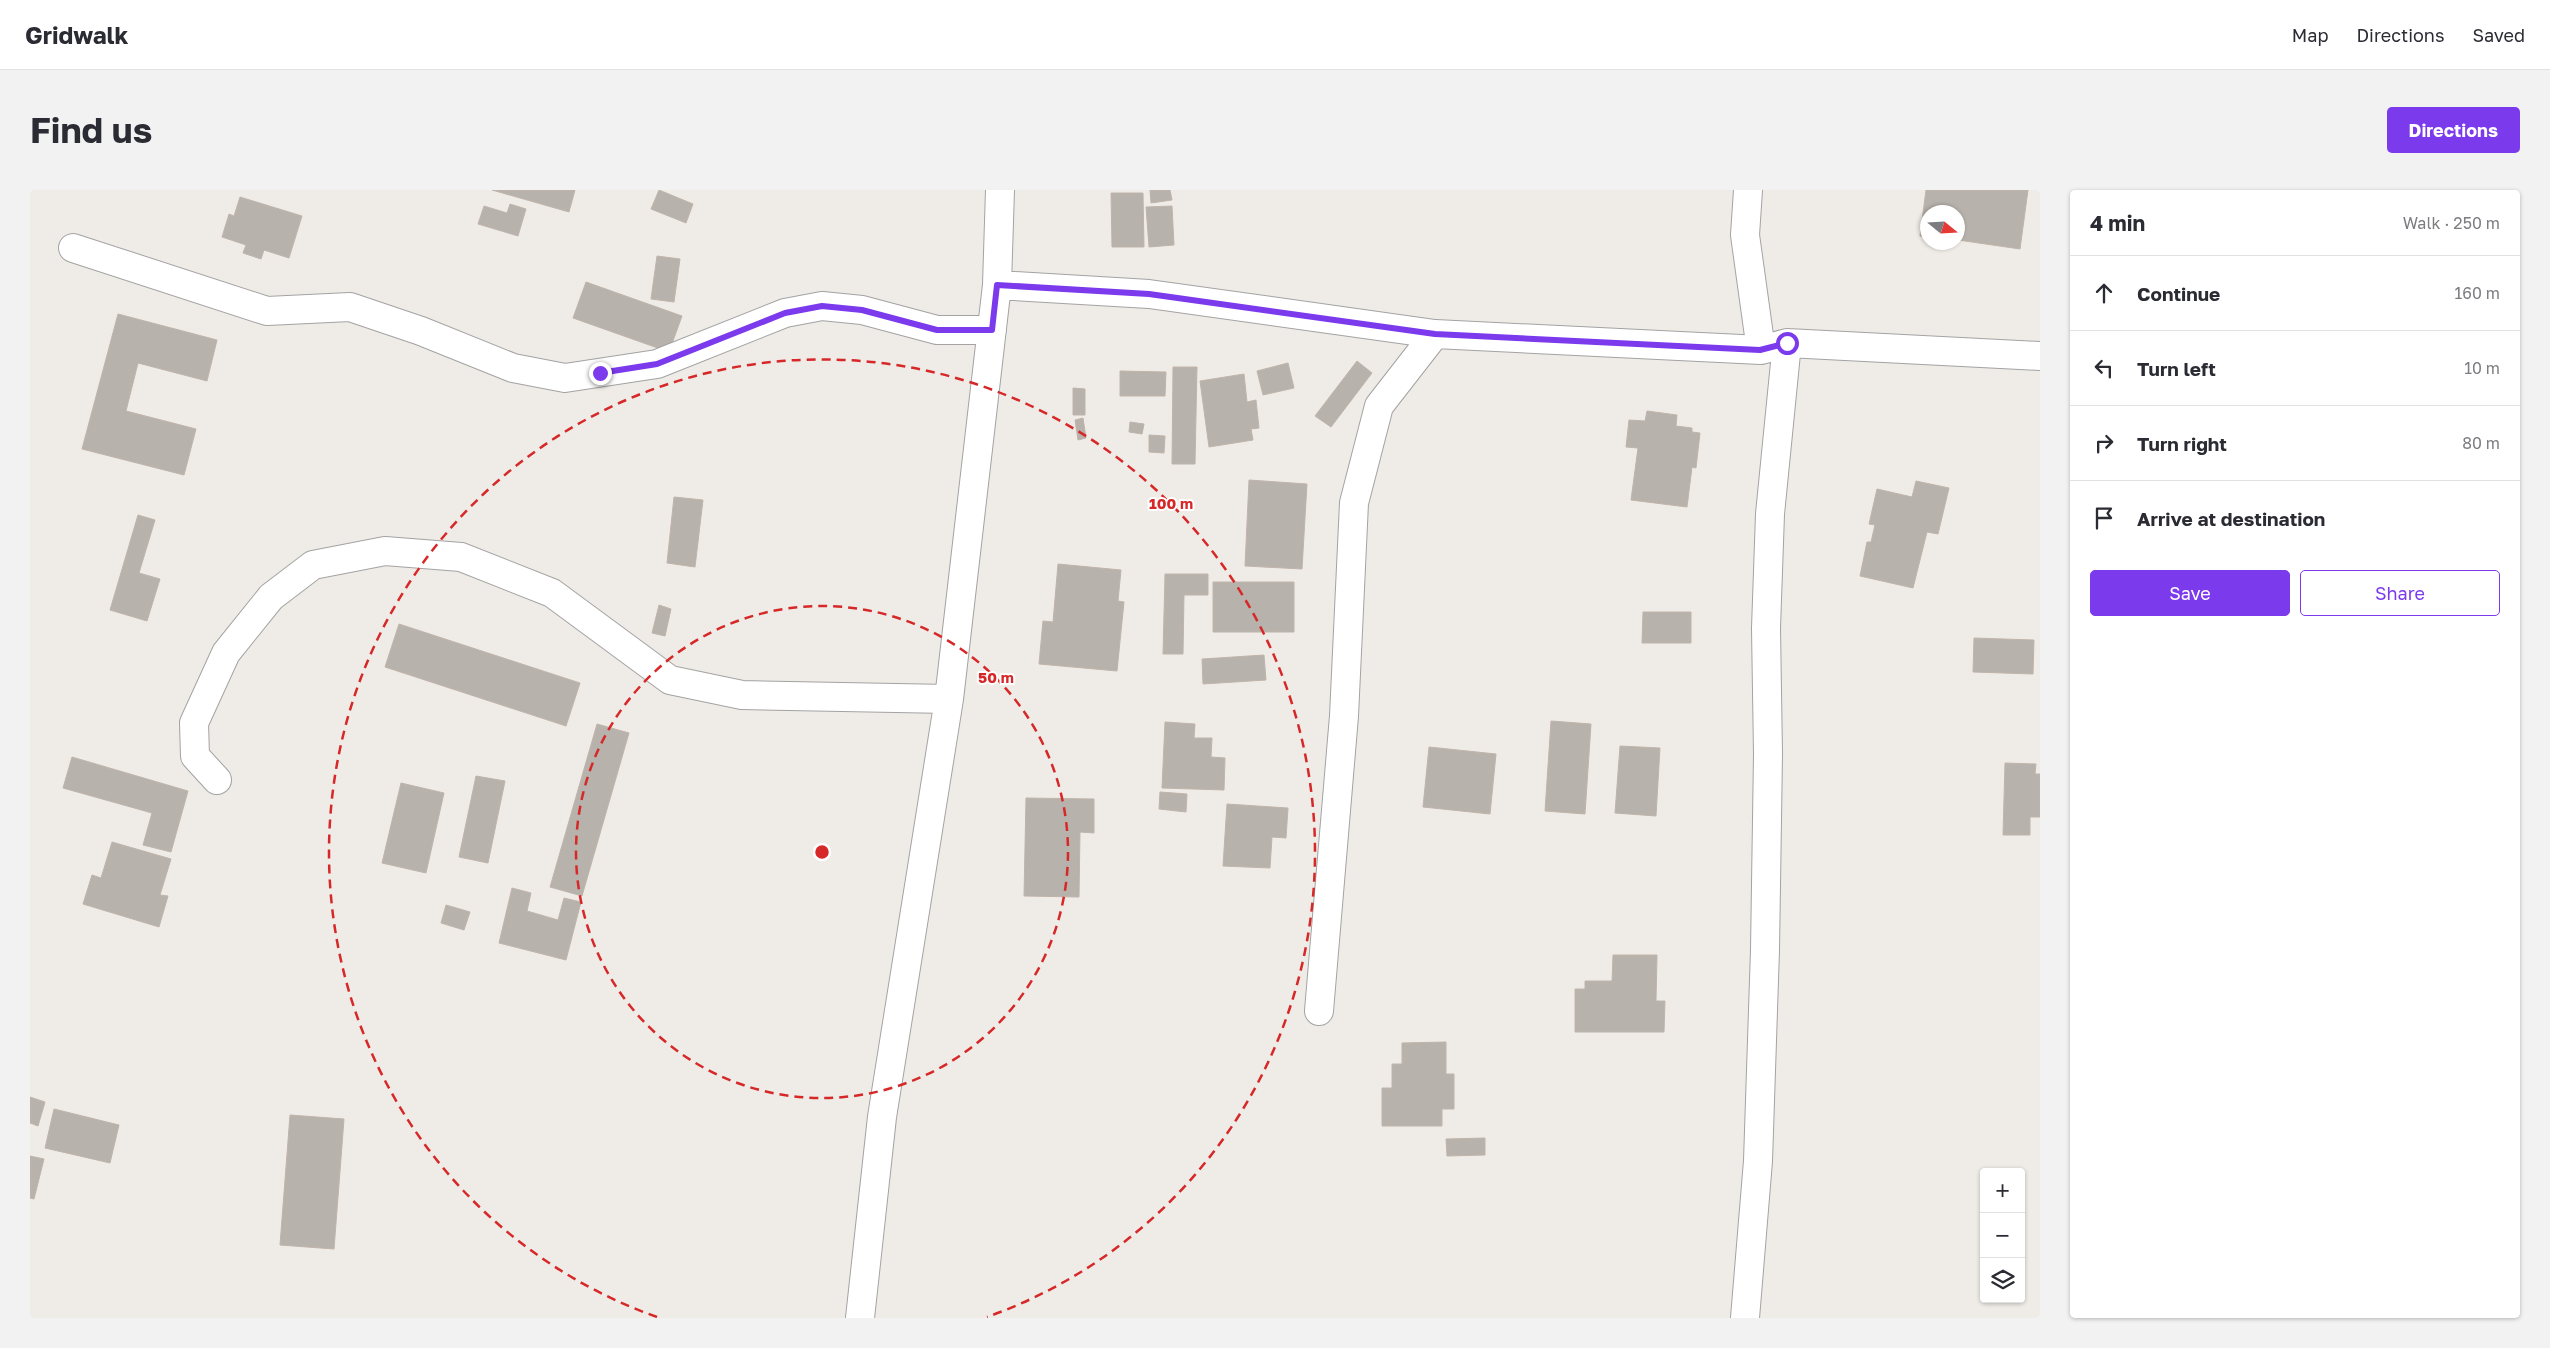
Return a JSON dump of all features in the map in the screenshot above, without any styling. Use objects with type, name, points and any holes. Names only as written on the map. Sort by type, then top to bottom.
[{"type":"street","points":[[860,1318],[882,1118],[949,699],[997,285],[1000,190]]},
{"type":"street","points":[[1748,190],[1745,235],[1760,350]]},
{"type":"street","points":[[73,248],[267,311],[350,307],[513,368],[565,378],[657,364],[785,313],[822,306],[862,310],[937,330],[992,330]]},
{"type":"street","points":[[997,285],[1149,294],[1435,334],[1760,350],[1787,343],[2040,356]]},
{"type":"street","points":[[1319,1011],[1344,716],[1354,502],[1380,406],[1435,334]]},
{"type":"street","points":[[1745,1318],[1758,1160],[1766,950],[1768,754],[1766,628],[1770,514],[1787,343]]},
{"type":"street","points":[[217,780],[195,756],[194,723],[226,654],[271,597],[313,565],[385,551],[461,557],[552,593],[670,680],[742,695],[949,699]]},
{"type":"building","points":[[492,190],[575,190],[569,212]]},
{"type":"building","points":[[659,190],[693,204],[686,223],[651,209]]},
{"type":"building","points":[[1150,190],[1170,190],[1172,200],[1151,203]]},
{"type":"building","points":[[1926,190],[2028,190],[2020,249],[1965,241],[1965,205],[1924,205]]},
{"type":"building","points":[[1111,193],[1143,193],[1144,247],[1112,247]]},
{"type":"building","points":[[240,197],[302,216],[289,258],[264,250],[261,259],[243,253],[246,245],[222,237],[229,214],[234,216]]},
{"type":"building","points":[[510,204],[526,209],[518,236],[478,224],[484,206],[507,213]]},
{"type":"building","points":[[1172,206],[1174,245],[1149,247],[1146,207]]},
{"type":"building","points":[[657,256],[680,259],[674,302],[651,299]]},
{"type":"building","points":[[586,282],[682,316],[669,352],[573,318]]},
{"type":"building","points":[[118,314],[217,340],[207,381],[138,363],[126,411],[196,429],[184,475],[82,449]]},
{"type":"building","points":[[1357,361],[1372,373],[1331,427],[1315,416]]},
{"type":"building","points":[[1288,363],[1294,388],[1263,395],[1257,371]]},
{"type":"building","points":[[1173,367],[1197,367],[1195,464],[1172,464]]},
{"type":"building","points":[[1120,371],[1166,372],[1165,396],[1120,396]]},
{"type":"building","points":[[1244,374],[1247,402],[1256,400],[1259,428],[1251,429],[1253,440],[1209,447],[1200,381]]},
{"type":"building","points":[[1073,388],[1085,389],[1085,415],[1073,415]]},
{"type":"building","points":[[1647,411],[1677,415],[1676,426],[1692,428],[1692,432],[1700,433],[1696,468],[1692,467],[1687,507],[1631,500],[1638,448],[1626,447],[1629,420],[1645,421]]},
{"type":"building","points":[[1083,418],[1086,438],[1078,440],[1075,420]]},
{"type":"building","points":[[1130,422],[1144,424],[1142,434],[1129,432]]},
{"type":"building","points":[[1149,435],[1165,436],[1164,453],[1149,452]]},
{"type":"building","points":[[1249,480],[1307,484],[1302,569],[1245,566]]},
{"type":"building","points":[[1916,481],[1949,488],[1938,534],[1927,532],[1913,588],[1860,576],[1867,542],[1871,542],[1875,525],[1869,524],[1877,489],[1912,497]]},
{"type":"building","points":[[674,497],[703,500],[695,567],[667,563]]},
{"type":"building","points":[[138,515],[155,520],[139,573],[160,579],[147,621],[110,610]]},
{"type":"building","points":[[1058,564],[1121,570],[1118,601],[1124,602],[1117,671],[1039,664],[1043,621],[1053,622]]},
{"type":"building","points":[[1165,574],[1208,574],[1208,595],[1184,595],[1183,654],[1163,654]]},
{"type":"building","points":[[1213,582],[1294,582],[1294,632],[1213,632]]},
{"type":"building","points":[[659,605],[671,609],[665,636],[652,633]]},
{"type":"building","points":[[1643,612],[1691,612],[1691,643],[1642,643]]},
{"type":"building","points":[[399,624],[580,683],[566,726],[385,667]]},
{"type":"building","points":[[1974,638],[2034,640],[2033,674],[1973,672]]},
{"type":"building","points":[[1264,655],[1266,680],[1203,684],[1202,659]]},
{"type":"building","points":[[1551,721],[1591,724],[1585,814],[1545,811]]},
{"type":"building","points":[[1165,722],[1195,724],[1194,738],[1212,738],[1211,757],[1225,758],[1224,790],[1162,788]]},
{"type":"building","points":[[597,724],[629,733],[582,896],[550,887]]},
{"type":"building","points":[[1620,746],[1660,748],[1656,816],[1615,813]]},
{"type":"building","points":[[1429,747],[1496,754],[1490,814],[1423,807]]},
{"type":"building","points":[[72,757],[188,791],[171,852],[143,845],[152,813],[63,788]]},
{"type":"building","points":[[2005,763],[2036,764],[2035,774],[2040,774],[2040,817],[2030,817],[2030,835],[2003,835]]},
{"type":"building","points":[[476,776],[505,781],[488,863],[459,857]]},
{"type":"building","points":[[401,783],[444,793],[426,873],[382,863]]},
{"type":"building","points":[[1160,792],[1187,794],[1186,812],[1159,809]]},
{"type":"building","points":[[1026,798],[1094,799],[1094,833],[1080,832],[1079,897],[1024,896]]},
{"type":"building","points":[[1227,804],[1288,808],[1286,838],[1272,837],[1270,868],[1223,866]]},
{"type":"building","points":[[112,842],[171,859],[160,895],[168,896],[159,927],[83,904],[92,875],[101,878]]},
{"type":"building","points":[[512,888],[531,893],[527,911],[558,920],[564,898],[581,902],[566,960],[499,943]]},
{"type":"building","points":[[446,905],[470,912],[464,930],[441,923]]},
{"type":"building","points":[[1613,955],[1657,955],[1656,1001],[1665,1001],[1664,1032],[1575,1032],[1575,989],[1585,989],[1585,981],[1612,981]]},
{"type":"building","points":[[1446,1042],[1446,1074],[1454,1074],[1454,1109],[1442,1109],[1442,1126],[1382,1126],[1382,1088],[1392,1088],[1392,1064],[1402,1064],[1402,1043]]},
{"type":"building","points":[[30,1097],[45,1102],[38,1126],[30,1123]]},
{"type":"building","points":[[54,1109],[119,1125],[110,1163],[45,1148]]},
{"type":"building","points":[[290,1115],[344,1119],[334,1249],[280,1245]]},
{"type":"building","points":[[1485,1138],[1485,1155],[1447,1156],[1446,1139]]},
{"type":"building","points":[[30,1156],[44,1159],[34,1199],[30,1198]]},
{"type":"route","points":[[600,373],[657,364],[785,313],[822,306],[862,310],[937,330],[992,330],[997,285],[1149,294],[1435,334],[1760,350],[1787,343]]}]
